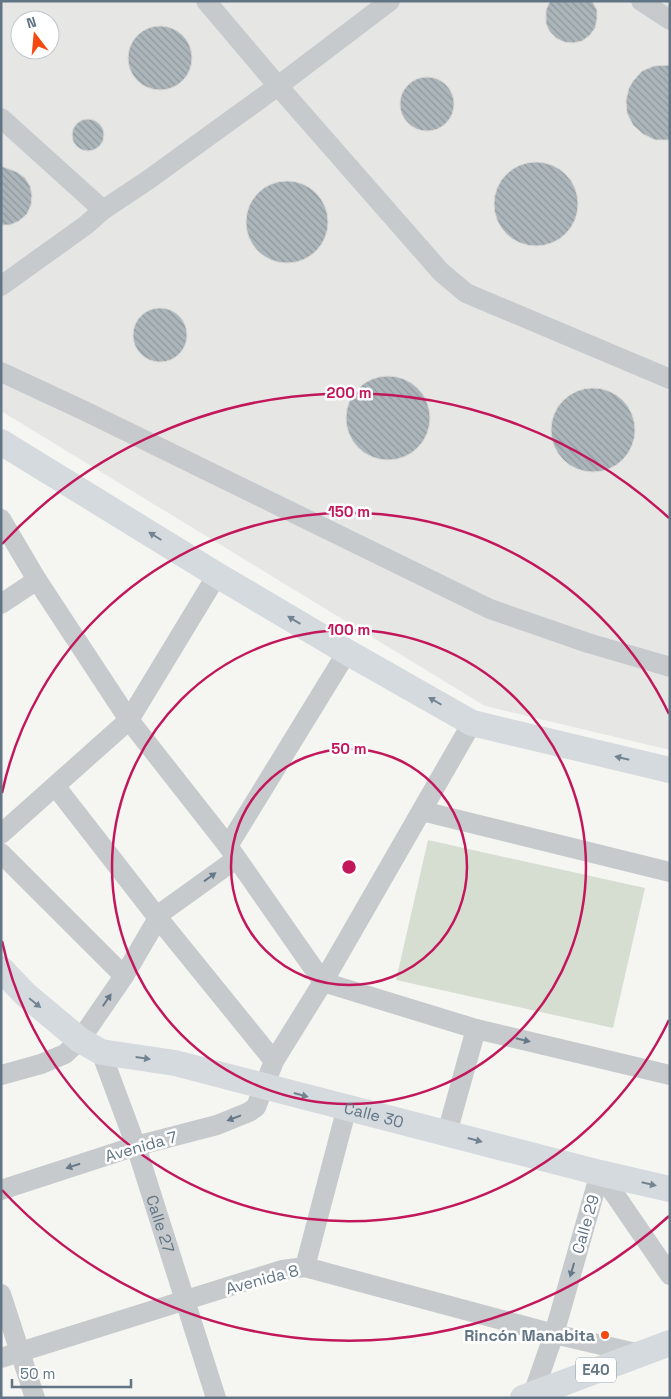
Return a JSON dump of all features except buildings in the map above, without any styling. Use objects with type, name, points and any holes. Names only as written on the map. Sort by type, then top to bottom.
[{"type":"main road","points":[[1,442],[217,575],[472,723],[670,770]]},
{"type":"main road","points":[[1,969],[26,996],[90,1046]]},
{"type":"main road","name":"Calle 30","points":[[90,1046],[175,1063],[600,1173],[670,1189]]},
{"type":"main road","name":"E40","points":[[528,1396],[670,1343]]},
{"type":"street","points":[[206,1],[441,272],[466,292],[670,379]]},
{"type":"street","points":[[1,286],[86,224],[102,210],[148,180],[278,86],[390,1]]},
{"type":"street","points":[[641,1],[670,20]]},
{"type":"street","points":[[1,118],[102,210]]},
{"type":"street","points":[[1,372],[87,412],[490,609],[588,643],[670,666]]},
{"type":"street","points":[[1,519],[38,580],[129,720],[232,852],[323,982],[476,1029],[670,1075]]},
{"type":"street","points":[[1,834],[129,720],[217,575]]},
{"type":"street","points":[[1,604],[38,580]]},
{"type":"street","points":[[1,1075],[41,1064],[90,1046],[124,976],[158,918],[232,852],[347,652]]},
{"type":"street","name":"Avenida 7","points":[[1,1190],[136,1146],[217,1125],[249,1112],[256,1107],[274,1061],[323,982],[472,723]]},
{"type":"street","points":[[56,786],[158,918],[274,1061]]},
{"type":"street","points":[[422,811],[670,872]]},
{"type":"street","points":[[1,853],[124,976]]},
{"type":"street","points":[[447,1133],[476,1029]]},
{"type":"street","name":"Calle 27","points":[[90,1046],[136,1146],[216,1398]]},
{"type":"street","points":[[305,1267],[347,1107]]},
{"type":"street","name":"Calle 29","points":[[600,1173],[670,1275]]},
{"type":"street","name":"Calle 29","points":[[528,1396],[554,1334],[600,1173]]},
{"type":"street","name":"Avenida 8","points":[[11,1355],[282,1270],[305,1267],[554,1334],[640,1354]]},
{"type":"street","points":[[1,1294],[11,1355],[35,1398]]},
{"type":"shaded area","points":[[1,1],[670,1],[670,750],[485,706],[1,411]]},
{"type":"shaded area","points":[[428,840],[645,888],[613,1028],[396,980]]},
{"type":"place","name":"Rincón Manabita","points":[[605,1335]]}]
